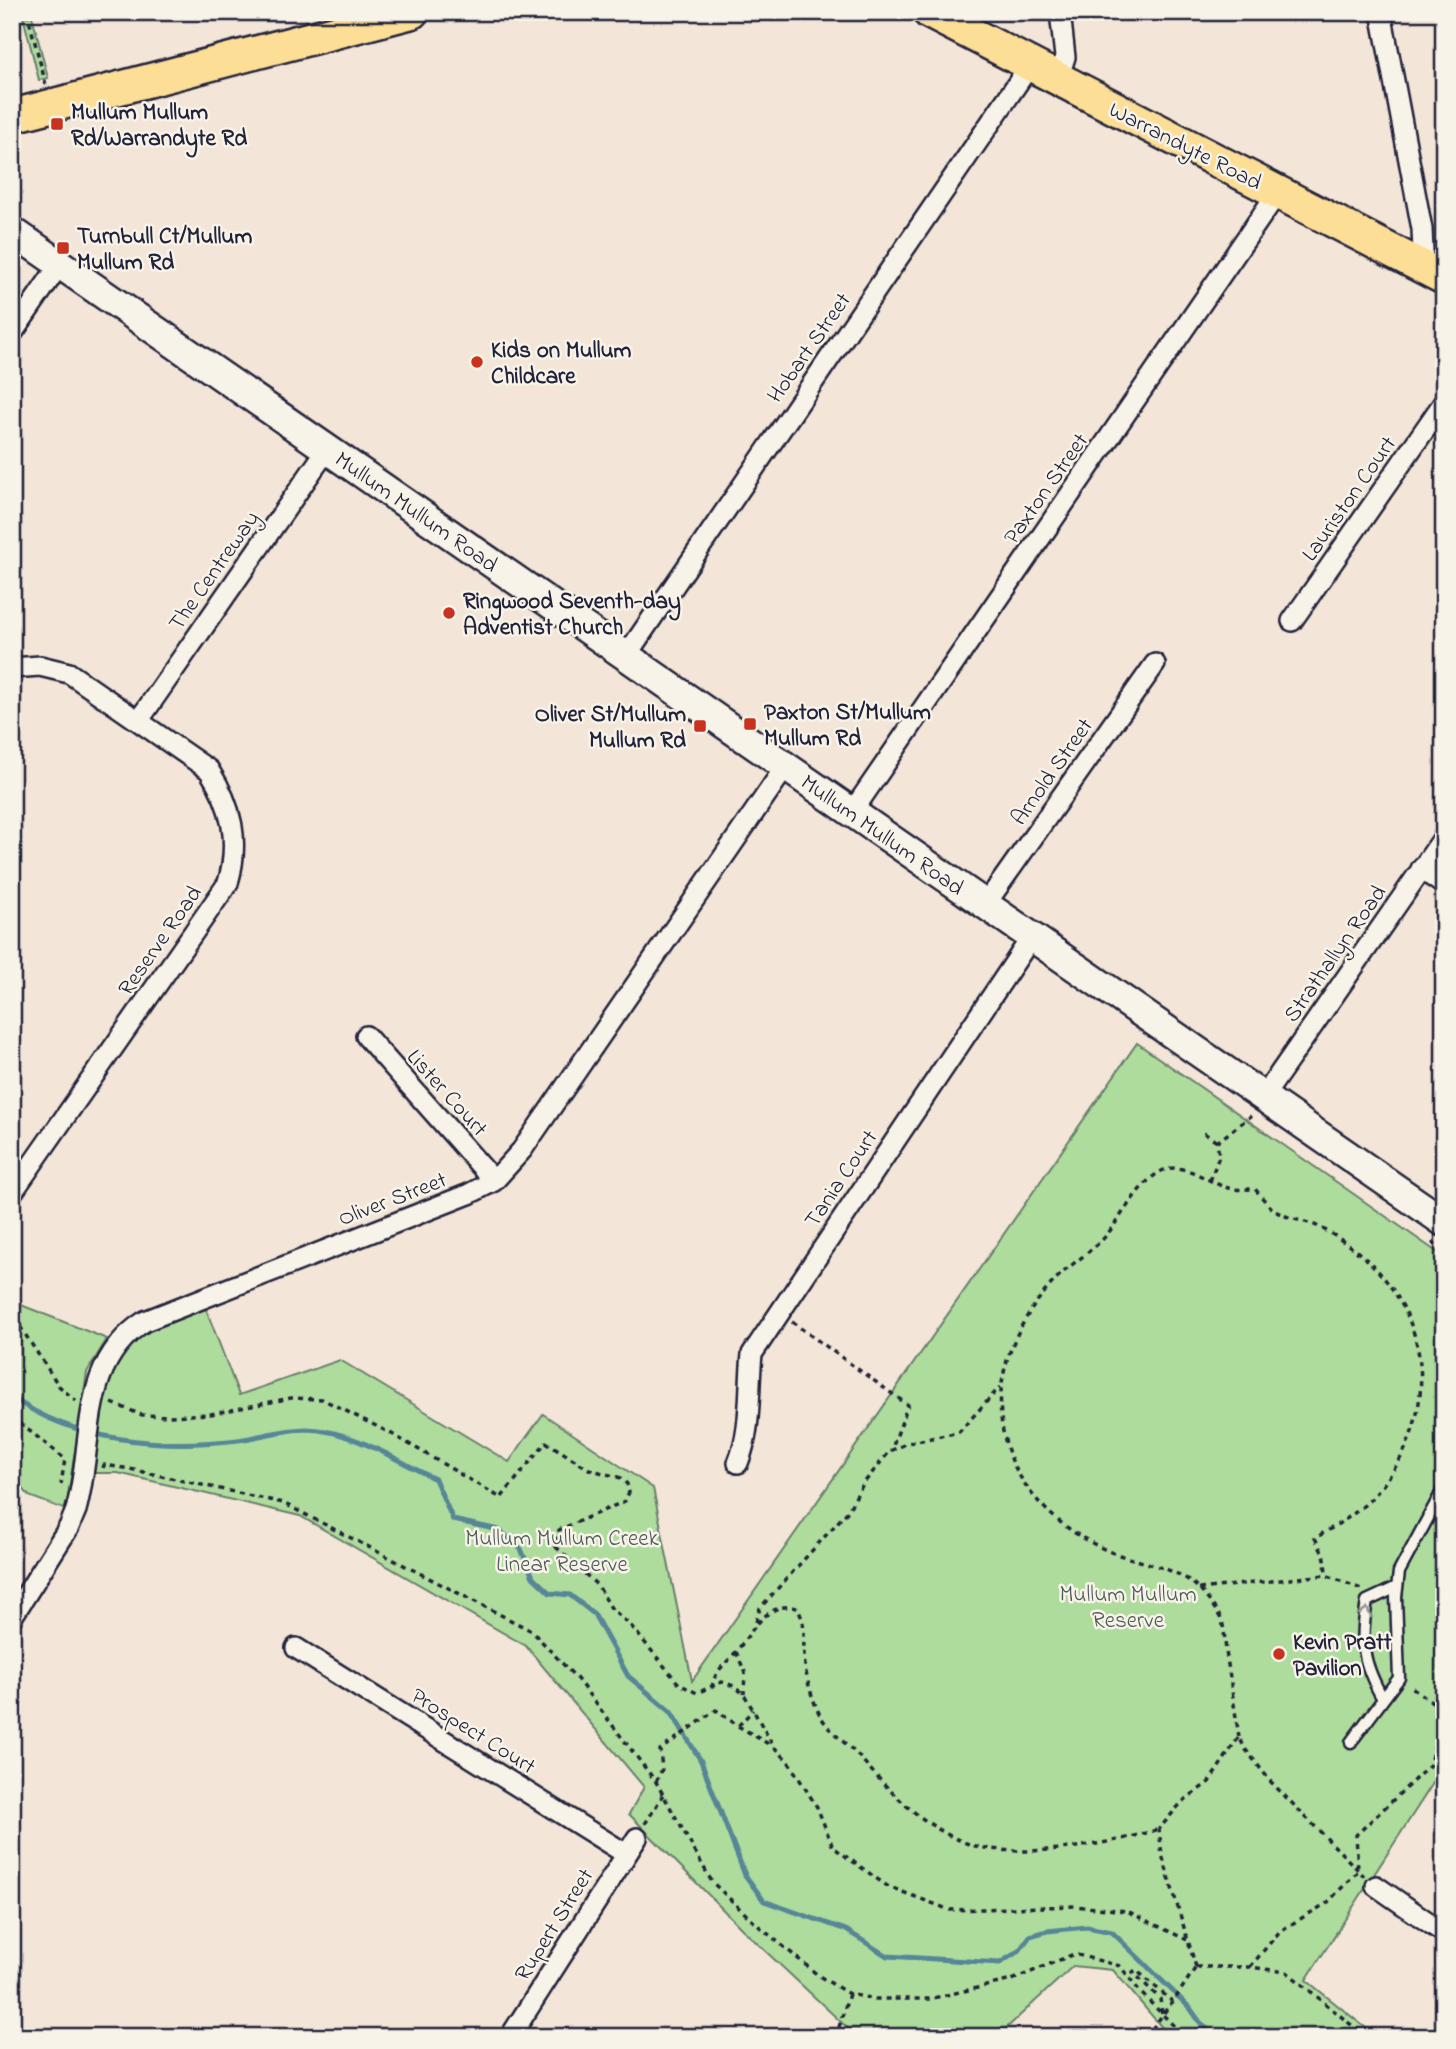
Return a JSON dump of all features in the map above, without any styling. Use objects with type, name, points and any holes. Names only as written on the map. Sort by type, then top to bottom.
[{"type":"main road","points":[[12,116],[379,16],[412,12]]},
{"type":"main road","name":"Warrandyte Road","points":[[929,12],[1430,271]]},
{"type":"street","points":[[1058,79],[1065,57],[1060,12]]},
{"type":"street","points":[[1381,12],[1422,229],[1423,251],[1430,271]]},
{"type":"street","name":"Hobart Street","points":[[626,656],[1030,65]]},
{"type":"street","name":"Paxton Street","points":[[852,812],[1278,192]]},
{"type":"street","name":"Mullum Mullum Road","points":[[12,231],[985,905],[1257,1106],[1444,1222]]},
{"type":"street","points":[[12,334],[60,264]]},
{"type":"street","name":"Lauriston Court","points":[[1292,621],[1444,402]]},
{"type":"street","name":"The Centreway","points":[[139,720],[328,448]]},
{"type":"street","name":"Arnold Street","points":[[985,905],[1155,664]]},
{"type":"street","name":"Reserve Road","points":[[12,668],[40,666],[69,673],[209,770],[222,792],[232,818],[233,865],[228,883],[12,1194]]},
{"type":"street","name":"Oliver Street","points":[[12,1617],[69,1527],[80,1497],[98,1377],[108,1355],[122,1337],[145,1321],[469,1194],[494,1181],[537,1128],[786,766]]},
{"type":"street","name":"Strathallyn Road","points":[[1257,1106],[1444,837]]},
{"type":"street","points":[[1421,869],[1444,885]]},
{"type":"street","name":"Tania Court","points":[[738,1463],[750,1421],[751,1354],[1031,938]]},
{"type":"street","name":"Lister Court","points":[[366,1036],[494,1181]]},
{"type":"street","name":"Prospect Court","points":[[296,1648],[631,1846]]},
{"type":"street","name":"Rupert Street","points":[[510,2037],[631,1846]]},
{"type":"street","points":[[1376,1886],[1444,1933]]},
{"type":"lane","points":[[1351,1742],[1399,1678],[1398,1572],[1444,1488]]},
{"type":"lane","points":[[1383,1699],[1366,1667],[1363,1628],[1367,1601],[1397,1587]]},
{"type":"path","points":[[27,12],[51,106]]},
{"type":"path","points":[[1217,1142],[1257,1106]]},
{"type":"path","points":[[1204,1133],[1217,1142],[1219,1156],[1210,1181]]},
{"type":"path","points":[[1326,1575],[1325,1558],[1315,1538],[1342,1522],[1378,1492],[1407,1447],[1416,1421],[1419,1399],[1420,1354],[1416,1334],[1397,1296],[1381,1274],[1342,1241],[1318,1227],[1275,1211],[1255,1189],[1233,1189],[1174,1168],[1157,1173],[1129,1203],[1102,1240],[1063,1272],[1033,1307],[1011,1345],[1000,1387],[1005,1441],[1014,1464],[1043,1506],[1066,1526],[1105,1550],[1164,1569],[1199,1588],[1222,1620],[1239,1737],[1246,1750],[1271,1782],[1376,1886]]},
{"type":"path","points":[[756,1624],[760,1608],[847,1512],[863,1484],[891,1451],[908,1405],[779,1312]]},
{"type":"path","points":[[12,1321],[19,1325],[90,1428]]},
{"type":"path","points":[[891,1451],[908,1443],[959,1432],[1000,1387]]},
{"type":"path","points":[[107,1400],[120,1409],[142,1415],[169,1416],[211,1414],[291,1398],[322,1399],[392,1434],[501,1498],[546,1442],[589,1469],[621,1478],[627,1484],[629,1492],[625,1501],[573,1521],[559,1530],[556,1547],[597,1586],[611,1608],[632,1627],[679,1685],[697,1693],[722,1682],[734,1686],[744,1694],[775,1747],[788,1761],[817,1807],[833,1847],[887,1886],[950,1910],[1075,1906],[1127,1911],[1187,1940]]},
{"type":"path","points":[[12,1418],[65,1459],[60,1490],[80,1497]]},
{"type":"path","points":[[102,1475],[104,1465],[283,1503],[532,1631],[577,1679],[656,1782],[712,1882],[755,1923],[808,1967],[849,1994],[875,1999],[929,1998],[1012,1980],[1074,1954],[1120,1966],[1163,2015],[1190,2037]]},
{"type":"path","points":[[1199,1588],[1326,1575],[1376,1596]]},
{"type":"path","points":[[712,1688],[714,1675],[736,1652],[756,1624],[775,1609],[787,1606],[797,1608],[805,1625],[807,1680],[827,1729],[850,1745],[893,1795],[934,1827],[967,1844],[1035,1851],[1124,1840],[1159,1829],[1182,1802],[1209,1782],[1239,1737]]},
{"type":"path","points":[[736,1652],[745,1672],[744,1694]]},
{"type":"path","points":[[1250,1967],[1280,1931],[1327,1903],[1358,1871],[1356,1835],[1429,1766],[1441,1724],[1435,1704],[1399,1678]]},
{"type":"path","points":[[656,1782],[662,1769],[660,1750],[716,1710],[775,1747]]},
{"type":"path","points":[[738,1726],[752,1710]]},
{"type":"path","points":[[631,1846],[663,1795]]},
{"type":"path","points":[[1159,1829],[1163,1855],[1196,1967]]},
{"type":"path","points":[[1196,1967],[1250,1967],[1287,1972],[1366,2037]]},
{"type":"path","points":[[1146,2037],[1196,1967]]},
{"type":"path","points":[[1163,2015],[1160,1999],[1133,1972],[1136,1970],[1173,2002]]},
{"type":"path","points":[[836,2037],[849,1994]]},
{"type":"green space","points":[[22,12],[31,12],[48,78],[39,80]]},
{"type":"green space","name":"Mullum Mullum Reserve","points":[[1137,1043],[1444,1257],[1444,1766],[1306,1980],[1377,2037],[1170,2037],[1113,1970],[1073,1966],[997,2037],[857,2037],[742,1929],[629,1814],[644,1787],[526,1646],[300,1516],[118,1473],[93,1473],[105,1396],[119,1360],[130,1345],[144,1333],[166,1322],[206,1309],[239,1395],[340,1360],[509,1462],[543,1414],[653,1488],[692,1681]]},
{"type":"green space","points":[[12,1271],[21,1305],[107,1339],[87,1372],[66,1510],[29,1496],[12,1475]]},
{"type":"waterway","points":[[12,1397],[63,1424],[120,1439],[209,1443],[298,1429],[324,1431],[357,1440],[435,1479],[453,1520],[499,1530],[521,1549],[533,1577],[550,1593],[570,1595],[594,1614],[628,1676],[671,1712],[701,1761],[745,1875],[764,1901],[846,1930],[887,1956],[1000,1963],[1019,1951],[1030,1936],[1047,1931],[1087,1927],[1112,1932],[1190,2008],[1202,2025],[1219,2037]]},
{"type":"place","name":"Mullum Mullum Rd/Warrandyte Rd","points":[[57,124]]},
{"type":"place","name":"Turnbull Ct/Mullum Mullum Rd","points":[[63,248]]},
{"type":"place","name":"Kids on Mullum Childcare","points":[[477,362]]},
{"type":"place","name":"Ringwood Seventh-day Adventist Church","points":[[449,613]]},
{"type":"place","name":"Paxton St/Mullum Mullum Rd","points":[[750,724]]},
{"type":"place","name":"Oliver St/Mullum Mullum Rd","points":[[700,726]]},
{"type":"place","name":"Kevin Pratt Pavilion","points":[[1279,1654]]},
{"type":"park label","name":"Mullum Mullum Creek Linear Reserve","points":[[562,1550]]}]
